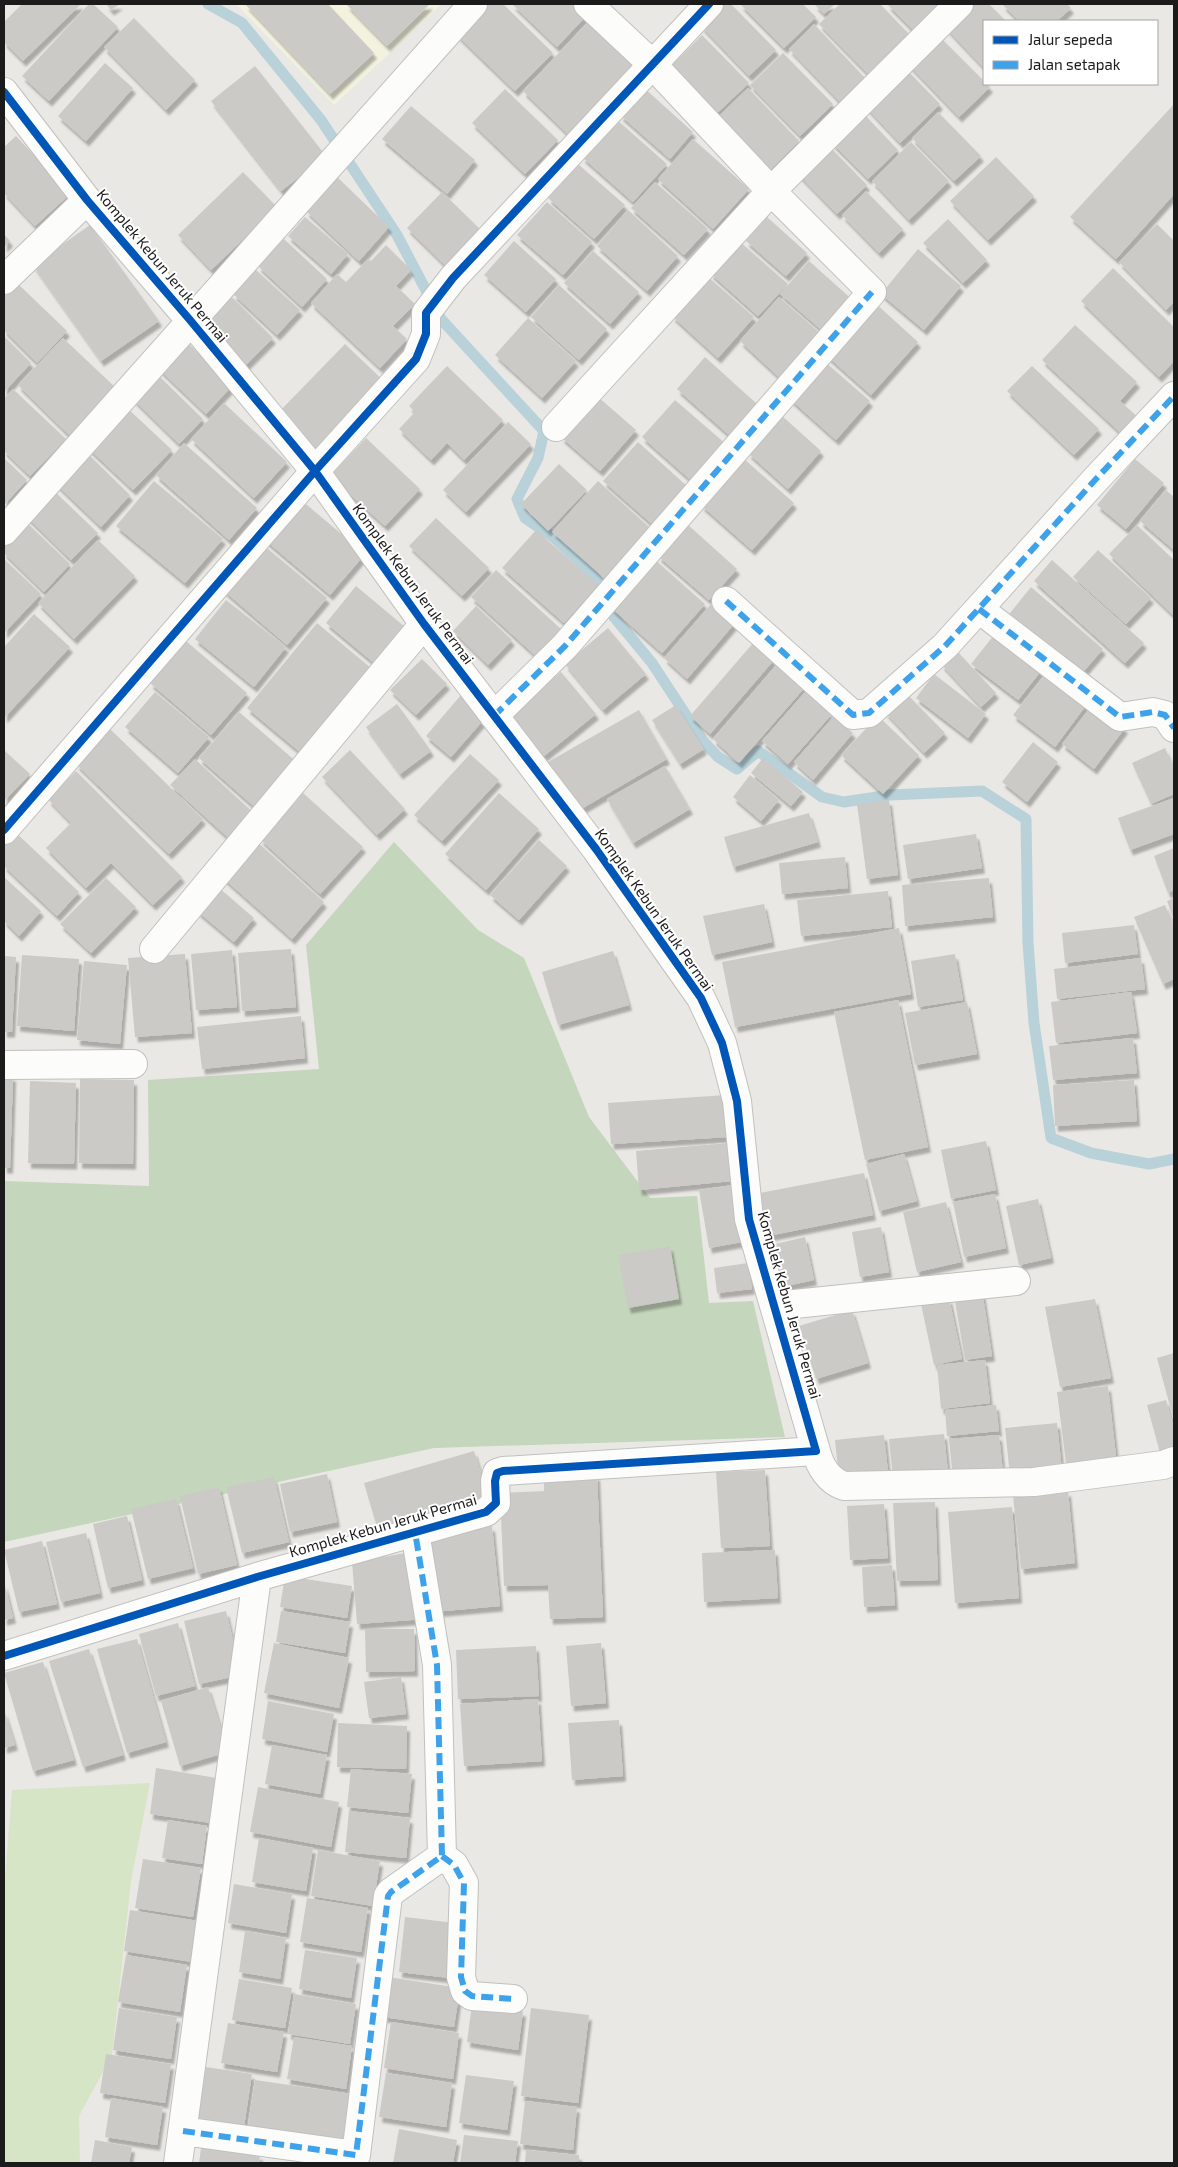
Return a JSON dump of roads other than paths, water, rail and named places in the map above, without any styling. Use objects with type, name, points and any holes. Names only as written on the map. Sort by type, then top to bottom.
[{"type":"street","points":[[4,531],[190,320],[474,4]]},
{"type":"street","points":[[494,716],[565,646],[872,292],[771,191],[652,64],[588,4]]},
{"type":"street","points":[[4,830],[314,472],[416,358],[426,334],[431,306],[453,278],[709,4]]},
{"type":"street","points":[[556,427],[771,191],[959,4]]},
{"type":"street","name":"Komplek Kebun Jeruk Permai","points":[[4,92],[87,200],[190,320],[314,472],[424,624],[596,850],[695,990],[722,1043],[737,1101],[749,1220],[816,1451],[503,1471],[498,1473],[495,1481],[496,1503],[486,1512],[257,1577],[4,1656]]},
{"type":"street","points":[[4,280],[87,200]]},
{"type":"street","points":[[726,601],[853,715],[869,714],[945,646],[1174,396]]},
{"type":"street","points":[[979,609],[1120,717],[1153,712],[1165,715],[1174,728]]},
{"type":"street","points":[[154,949],[424,624]]},
{"type":"street","points":[[4,1065],[133,1064]]},
{"type":"street","points":[[775,1306],[1016,1281]]},
{"type":"street","points":[[816,1451],[819,1462],[829,1477],[837,1484],[844,1486],[1034,1482],[1163,1465],[1174,1461]]},
{"type":"street","points":[[415,1532],[437,1666],[442,1856]]},
{"type":"street","points":[[178,2163],[257,1577]]},
{"type":"street","points":[[442,1856],[454,1865],[464,1883],[461,1977],[465,1991],[472,1996],[513,1999]]},
{"type":"street","points":[[183,2131],[356,2159],[388,1896],[442,1856]]},
{"type":"waterway","points":[[208,4],[242,23],[321,120],[397,235],[441,319],[544,431],[538,458],[517,499],[525,518],[553,537],[593,574],[604,591],[614,617],[652,663],[703,741],[718,757],[737,769],[758,751],[822,797],[844,802],[890,795],[982,791],[1026,819],[1028,943],[1034,1023],[1051,1138],[1091,1153],[1149,1164],[1174,1159]]}]
